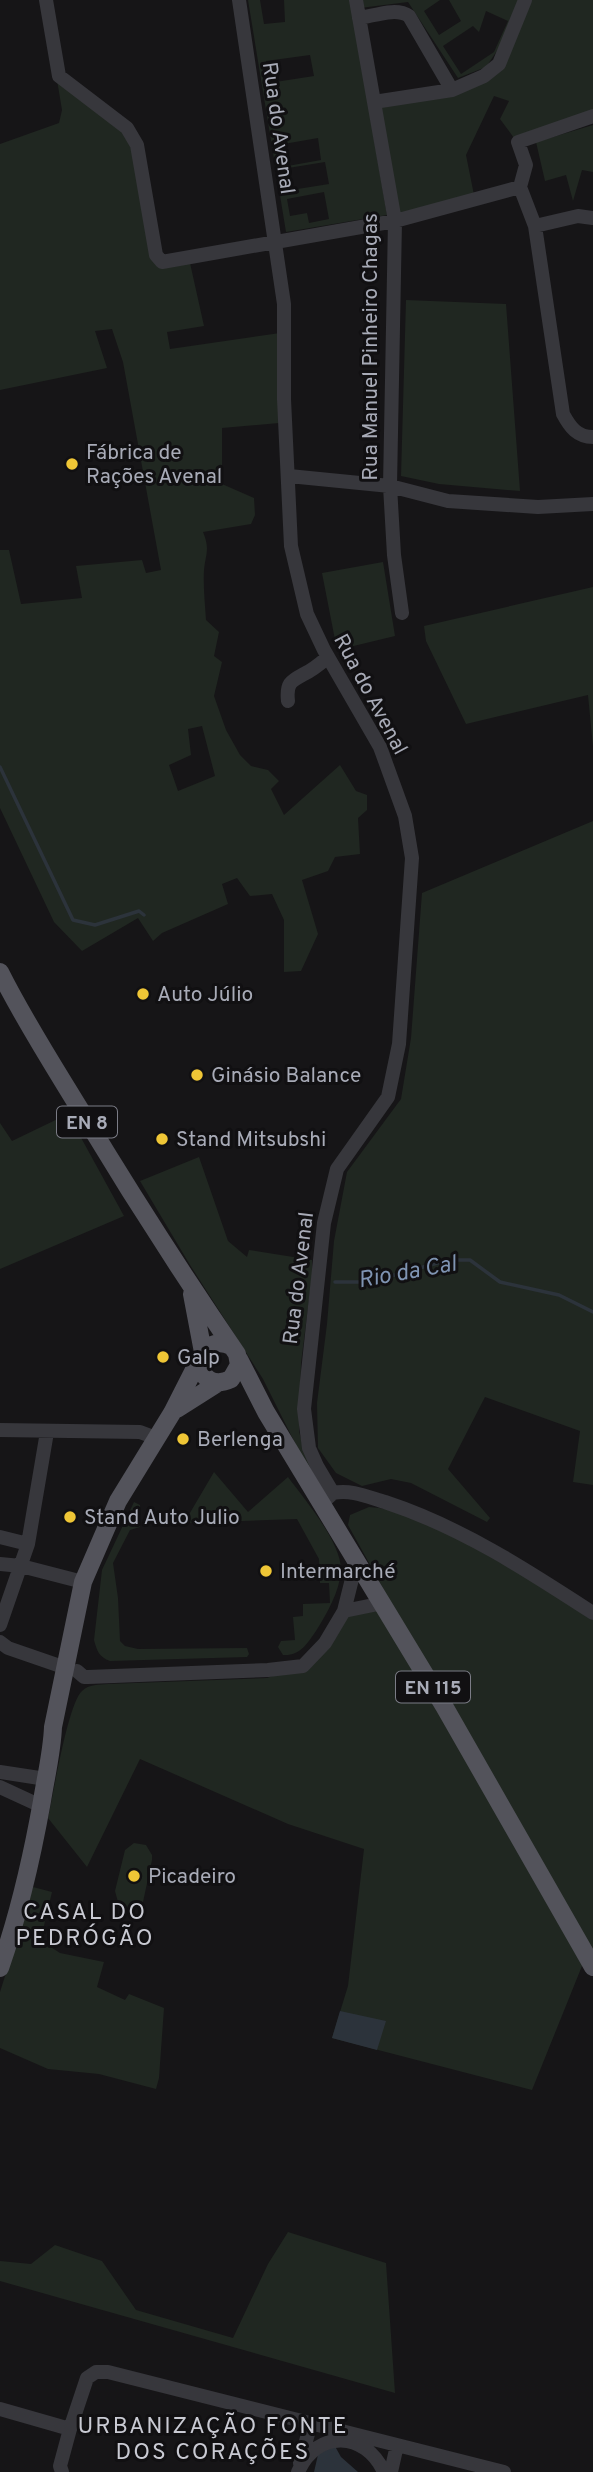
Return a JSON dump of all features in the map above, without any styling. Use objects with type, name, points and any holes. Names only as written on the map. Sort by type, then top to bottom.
[{"type":"main road","name":"EN 8","points":[[0,971],[34,1035],[190,1287],[235,1353]]},
{"type":"main road","name":"EN 8","points":[[190,1287],[202,1373],[212,1381],[222,1382]]},
{"type":"main road","points":[[0,1968],[25,1880],[52,1745],[60,1729],[71,1670],[88,1616],[90,1585],[86,1577],[118,1501],[172,1413],[201,1356],[212,1344],[225,1344],[235,1353],[235,1375],[205,1389],[172,1413]]},
{"type":"main road","name":"EN 115","points":[[235,1353],[266,1412],[327,1499],[357,1559],[593,1968]]},
{"type":"main road","name":"EN 115","points":[[222,1382],[266,1412]]},
{"type":"street","points":[[46,0],[59,76],[127,128],[137,145],[156,255],[162,262],[395,221],[520,187]]},
{"type":"street","name":"Rua do Avenal","points":[[239,0],[284,304],[284,399],[291,546],[307,614],[328,657],[380,747],[405,816],[412,858],[399,1044],[388,1097],[337,1169],[324,1223],[304,1409],[309,1448],[327,1499]]},
{"type":"street","name":"Rua Manuel Pinheiro Chagas","points":[[356,0],[395,221],[390,486],[394,555],[402,613]]},
{"type":"street","points":[[374,102],[452,90],[484,76],[499,64],[525,0]]},
{"type":"street","points":[[359,18],[393,12],[409,16],[452,90]]},
{"type":"street","points":[[593,116],[518,142],[526,165],[520,187],[535,226],[563,414],[571,429],[593,437]]},
{"type":"street","points":[[535,226],[578,216],[593,218]]},
{"type":"street","points":[[289,476],[390,486],[448,501],[538,506],[593,504]]},
{"type":"street","points":[[288,701],[289,686],[294,678],[304,675],[328,657]]},
{"type":"street","points":[[0,1430],[140,1432],[156,1438]]},
{"type":"street","points":[[0,1625],[28,1544],[47,1432]]},
{"type":"street","points":[[327,1499],[350,1492],[443,1523],[518,1564],[593,1613]]},
{"type":"street","points":[[0,1537],[28,1544]]},
{"type":"street","points":[[0,1642],[8,1648],[71,1670],[84,1668],[100,1675],[268,1670],[303,1665],[325,1643],[344,1611],[357,1559]]},
{"type":"street","points":[[0,1564],[86,1577]]},
{"type":"street","points":[[344,1611],[383,1603]]},
{"type":"street","points":[[0,1772],[46,1779]]},
{"type":"street","points":[[0,1787],[41,1806]]},
{"type":"street","points":[[62,2472],[60,2466],[87,2378],[96,2372],[108,2372],[311,2423],[353,2438],[397,2445],[504,2472]]},
{"type":"street","points":[[0,2409],[71,2429]]},
{"type":"street","points":[[298,2471],[311,2423]]},
{"type":"street","points":[[298,2471],[304,2459],[320,2446],[353,2438],[373,2454],[384,2472]]},
{"type":"street","points":[[391,2472],[397,2445]]},
{"type":"shaded area","points":[[248,0],[260,0],[264,24],[285,22],[284,0],[440,0],[424,11],[439,35],[461,21],[449,0],[519,0],[503,42],[486,67],[458,78],[408,2],[352,9],[387,215],[286,232]],"holes":[[[486,11],[508,21],[494,52],[461,74],[443,46],[473,26],[479,32]],[[310,55],[314,76],[269,83],[266,61]],[[318,138],[321,160],[282,167],[278,145]],[[325,162],[329,184],[285,191],[282,169]],[[324,192],[329,219],[309,223],[307,213],[290,216],[287,199]]]},
{"type":"shaded area","points":[[528,0],[593,0],[593,113],[514,138],[500,119],[509,101],[494,96],[466,155],[474,195],[397,218],[376,105],[486,78]]},
{"type":"shaded area","points":[[57,80],[125,132],[133,146],[152,257],[190,263],[204,326],[167,332],[170,349],[280,333],[279,423],[222,428],[222,484],[254,498],[255,515],[251,524],[203,532],[207,547],[204,588],[206,620],[219,632],[214,656],[222,662],[214,696],[226,730],[240,755],[251,766],[268,770],[279,781],[271,789],[284,815],[340,765],[356,791],[367,795],[367,810],[358,818],[360,854],[335,857],[328,871],[302,880],[318,934],[301,971],[284,972],[284,920],[272,894],[250,896],[237,878],[222,884],[228,904],[162,933],[153,941],[138,918],[82,951],[54,922],[0,808],[0,550],[9,550],[21,604],[82,598],[76,566],[142,560],[146,573],[161,570],[123,362],[112,329],[95,331],[107,368],[0,390],[0,144],[59,123],[62,110]],"holes":[[[202,726],[215,776],[178,791],[169,765],[191,755],[188,729]]]},
{"type":"shaded area","points":[[593,125],[593,172],[582,170],[573,201],[566,175],[545,181],[536,142]]},
{"type":"shaded area","points":[[406,300],[506,304],[520,491],[439,484],[401,476]]},
{"type":"shaded area","points":[[383,562],[395,636],[337,650],[322,573]]},
{"type":"shaded area","points":[[593,587],[593,747],[588,695],[466,724],[426,641],[424,626]]},
{"type":"shaded area","points":[[593,821],[593,1485],[573,1482],[580,1431],[485,1397],[448,1469],[490,1518],[487,1522],[411,1483],[391,1479],[362,1486],[336,1473],[318,1448],[317,1403],[334,1241],[347,1172],[401,1099],[411,1038],[422,893]]},
{"type":"shaded area","points":[[68,1114],[124,1216],[0,1269],[0,1123],[12,1141]]},
{"type":"shaded area","points":[[199,1157],[228,1241],[247,1257],[249,1250],[312,1260],[301,1363],[299,1431],[304,1452],[319,1485],[263,1379],[140,1181]]},
{"type":"shaded area","points":[[214,1472],[248,1512],[288,1477],[321,1522],[336,1548],[341,1571],[335,1595],[313,1636],[294,1654],[283,1655],[278,1647],[281,1641],[295,1640],[293,1617],[303,1616],[303,1604],[330,1603],[329,1583],[320,1583],[319,1559],[297,1519],[184,1523]]},
{"type":"shaded area","points":[[134,1502],[140,1505],[140,1527],[130,1530],[113,1563],[120,1641],[125,1646],[138,1649],[247,1648],[247,1657],[110,1661],[99,1653],[94,1640],[102,1570]]},
{"type":"shaded area","points":[[369,1507],[396,1511],[454,1534],[515,1568],[593,1620],[593,1951],[456,1720],[348,1525],[350,1515]]},
{"type":"shaded area","points":[[379,1606],[584,1961],[532,2090],[332,2038],[348,1986],[364,1849],[288,1824],[140,1759],[87,1867],[48,1818],[71,1713],[85,1689],[108,1684],[267,1678],[304,1665],[344,1611]]},
{"type":"shaded area","name":"Picadeiro","points":[[134,1843],[146,1845],[152,1860],[143,1902],[130,1908],[118,1902],[115,1891],[125,1850]]},
{"type":"shaded area","points":[[33,1887],[52,1892],[42,1934],[43,1942],[60,1953],[104,1962],[97,1987],[125,2000],[129,1994],[164,2008],[156,2089],[99,2074],[48,2069],[0,2048],[0,1992]]},
{"type":"shaded area","points":[[340,2011],[386,2021],[377,2050],[332,2038]]},
{"type":"shaded area","points":[[288,2232],[386,2263],[395,2393],[0,2281],[0,2261],[31,2264],[55,2245],[102,2261],[136,2310],[233,2338],[268,2264]]},
{"type":"shaded area","points":[[332,2441],[341,2457],[358,2472],[314,2472],[320,2446]]},
{"type":"waterway","name":"Rio da Cal","points":[[0,767],[73,920],[95,925],[139,911],[144,915]]},
{"type":"waterway","name":"Rio da Cal","points":[[335,1282],[370,1282],[448,1260],[470,1260],[500,1282],[559,1295],[593,1312]]},
{"type":"place","name":"Fábrica de Rações Avenal","points":[[72,464]]},
{"type":"place","name":"Auto Júlio","points":[[143,994]]},
{"type":"place","name":"Ginásio Balance","points":[[197,1075]]},
{"type":"place","name":"Stand Mitsubshi","points":[[162,1139]]},
{"type":"place","name":"Galp","points":[[163,1357]]},
{"type":"place","name":"Berlenga","points":[[183,1439]]},
{"type":"place","name":"Stand Auto Julio","points":[[70,1517]]},
{"type":"place","name":"Intermarché","points":[[266,1571]]},
{"type":"place","name":"Picadeiro","points":[[134,1876]]},
{"type":"district","name":"CASAL DO PEDRÓGÃO","points":[[85,1924]]},
{"type":"district","name":"URBANIZAÇÃO FONTE DOS CORAÇÕES","points":[[213,2438]]}]
